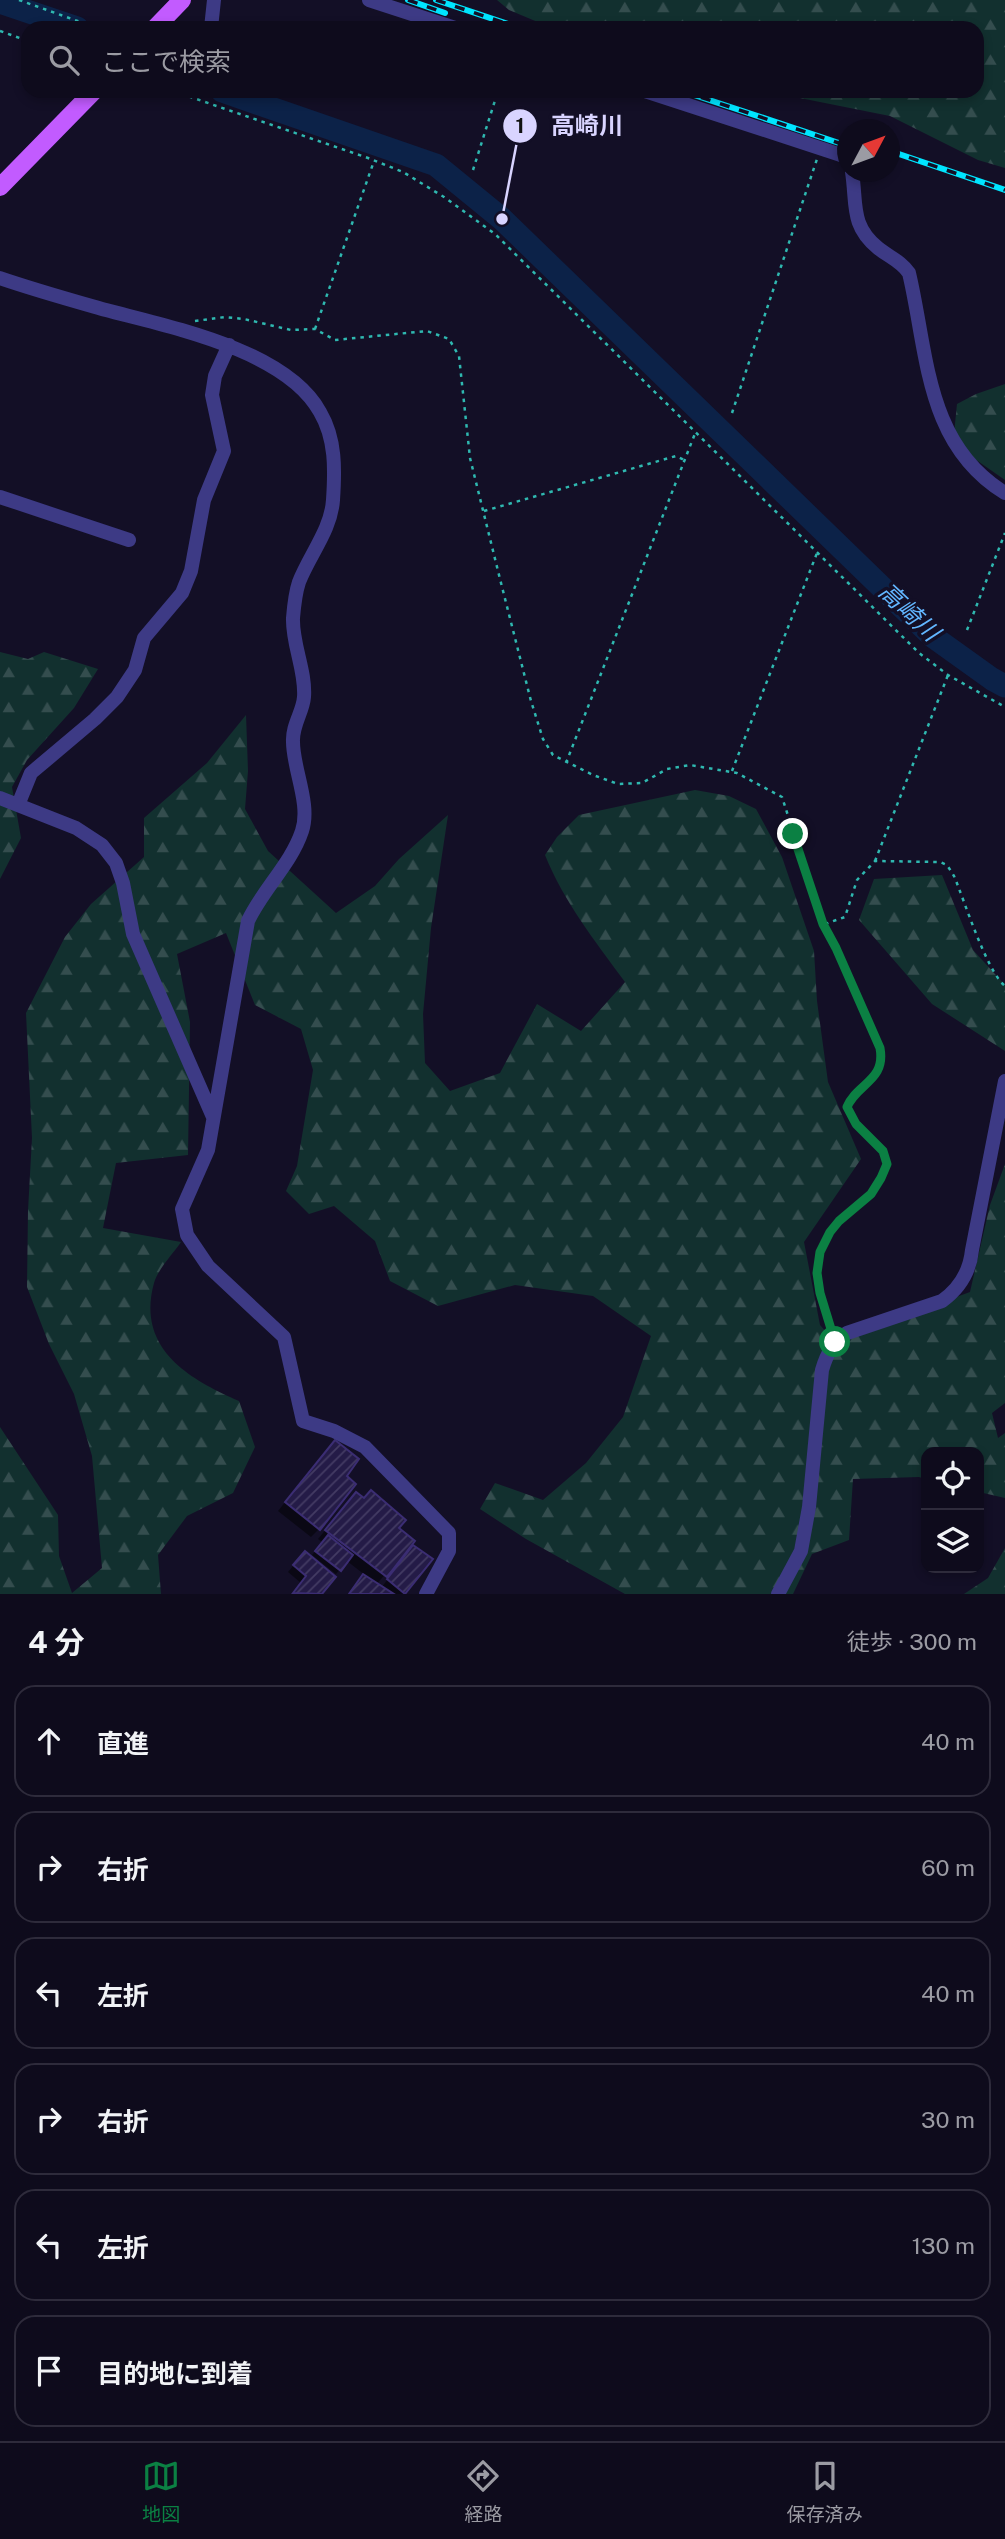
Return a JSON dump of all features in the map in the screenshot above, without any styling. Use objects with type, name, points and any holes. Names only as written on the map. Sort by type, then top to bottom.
[{"type":"main road","points":[[165,21],[182,0]]},
{"type":"main road","points":[[0,187],[86,98]]},
{"type":"street","points":[[212,21],[214,0]]},
{"type":"street","points":[[369,0],[433,21]]},
{"type":"street","points":[[666,98],[837,154]]},
{"type":"street","points":[[853,182],[858,225],[864,236],[903,264],[909,272],[927,374],[937,408],[955,443],[968,461],[1005,493]]},
{"type":"street","points":[[0,278],[229,345],[296,383],[320,411],[331,438],[334,462],[333,503],[325,531],[295,594],[293,622],[304,697],[294,726],[292,744],[302,793],[304,827],[295,850],[258,900],[248,921],[208,1150],[182,1209],[187,1236],[208,1266],[284,1337],[303,1420],[334,1431],[365,1447],[449,1533],[449,1551],[426,1594]]},
{"type":"street","points":[[18,805],[31,773],[117,697],[135,670],[144,638],[182,593],[191,571],[204,500],[224,451],[212,395],[215,376],[229,345]]},
{"type":"street","points":[[0,497],[129,540]]},
{"type":"street","points":[[0,798],[76,828],[102,845],[116,863],[123,883],[133,934],[213,1117]]},
{"type":"street","points":[[778,1594],[802,1551],[809,1507],[822,1370],[826,1357],[835,1342],[847,1333],[942,1301],[953,1293],[970,1267],[1005,1081]]},
{"type":"path","points":[[19,0],[78,21]]},
{"type":"path","points":[[0,31],[21,38]]},
{"type":"path","points":[[193,98],[403,172],[444,197],[495,234],[919,653],[948,675],[1005,707]]},
{"type":"path","points":[[473,170],[496,98]]},
{"type":"path","points":[[732,413],[821,149]]},
{"type":"path","points":[[315,329],[374,160]]},
{"type":"path","points":[[176,328],[201,319],[225,317],[291,330],[315,329],[335,340],[427,331],[449,339],[459,356],[470,458],[531,701],[543,739],[553,755],[618,784],[642,783],[667,769],[690,765],[732,771],[782,797],[823,924],[874,1035],[882,1059],[873,1078],[847,1107],[856,1124],[883,1151],[887,1164],[871,1194],[839,1221],[820,1252],[817,1273],[820,1293],[835,1342]]},
{"type":"path","points":[[566,763],[696,431]]},
{"type":"path","points":[[484,512],[676,456],[684,460]]},
{"type":"path","points":[[967,630],[1005,533]]},
{"type":"path","points":[[732,771],[817,553]]},
{"type":"path","points":[[823,924],[845,917],[857,880],[875,861],[948,675]]},
{"type":"path","points":[[875,861],[940,862],[947,865],[994,973],[1005,986]]},
{"type":"green space","points":[[497,0],[1005,0],[1005,168],[978,160],[900,119],[800,98],[984,98],[984,21],[535,21],[509,10]]},
{"type":"green space","points":[[1005,384],[1005,480],[972,457],[954,434],[957,404]]},
{"type":"green space","points":[[0,652],[28,659],[44,652],[98,669],[74,708],[27,760],[12,787],[21,838],[0,879]]},
{"type":"green space","points":[[246,715],[248,771],[245,809],[268,851],[336,913],[375,886],[399,859],[448,815],[431,928],[423,1014],[425,1063],[450,1091],[500,1073],[537,1004],[581,1031],[625,982],[571,905],[545,855],[557,837],[579,815],[695,790],[729,796],[756,809],[782,857],[814,951],[817,1001],[828,1082],[861,1159],[804,1242],[820,1325],[835,1342],[970,1292],[990,1205],[1005,1164],[1005,1403],[992,1413],[998,1438],[1005,1433],[1005,1498],[984,1493],[984,1447],[921,1447],[921,1478],[853,1479],[849,1540],[812,1554],[793,1594],[625,1594],[526,1539],[480,1509],[495,1483],[543,1500],[586,1463],[623,1417],[651,1336],[593,1296],[515,1285],[438,1306],[390,1281],[375,1241],[334,1206],[309,1214],[286,1191],[297,1166],[313,1070],[301,1029],[255,1005],[226,933],[177,954],[190,1022],[188,1155],[116,1163],[103,1228],[181,1242],[162,1267],[154,1283],[150,1306],[153,1326],[160,1343],[185,1371],[239,1401],[255,1447],[233,1493],[187,1516],[158,1555],[161,1594],[0,1594],[0,1427],[58,1515],[59,1556],[72,1593],[102,1568],[92,1456],[74,1394],[49,1344],[27,1287],[32,1138],[26,1013],[65,937],[91,904],[144,857],[144,818],[207,763]]},
{"type":"green space","points":[[942,875],[973,950],[1005,985],[1005,1051],[932,1004],[859,920],[874,879]]},
{"type":"green space","points":[[1005,1548],[1005,1594],[964,1594],[988,1578]]},
{"type":"building","points":[[335,1440],[359,1459],[347,1476],[356,1484],[320,1530],[285,1502]]},
{"type":"building","points":[[371,1490],[406,1520],[399,1528],[415,1541],[387,1577],[325,1530],[356,1492],[364,1498]]},
{"type":"building","points":[[328,1535],[353,1555],[341,1571],[315,1551]]},
{"type":"building","points":[[413,1545],[433,1559],[405,1594],[387,1579]]},
{"type":"building","points":[[305,1551],[336,1577],[322,1594],[293,1593],[306,1576],[293,1565]]},
{"type":"building","points":[[363,1574],[394,1594],[349,1594]]},
{"type":"waterway","name":"高崎川","points":[[0,2],[56,21]]},
{"type":"waterway","name":"高崎川","points":[[242,98],[436,165],[502,219],[932,636],[1005,686]]},
{"type":"railway","points":[[408,0],[445,13]]},
{"type":"railway","points":[[436,0],[499,21]]},
{"type":"railway","points":[[703,98],[837,142]]},
{"type":"railway","points":[[900,154],[1005,190]]},
{"type":"place","name":"高崎川","points":[[502,219]]},
{"type":"route","points":[[793,834],[823,924],[880,1048],[882,1059],[873,1078],[847,1107],[856,1124],[883,1151],[887,1164],[871,1194],[830,1232],[818,1262],[820,1293],[835,1342]]}]
